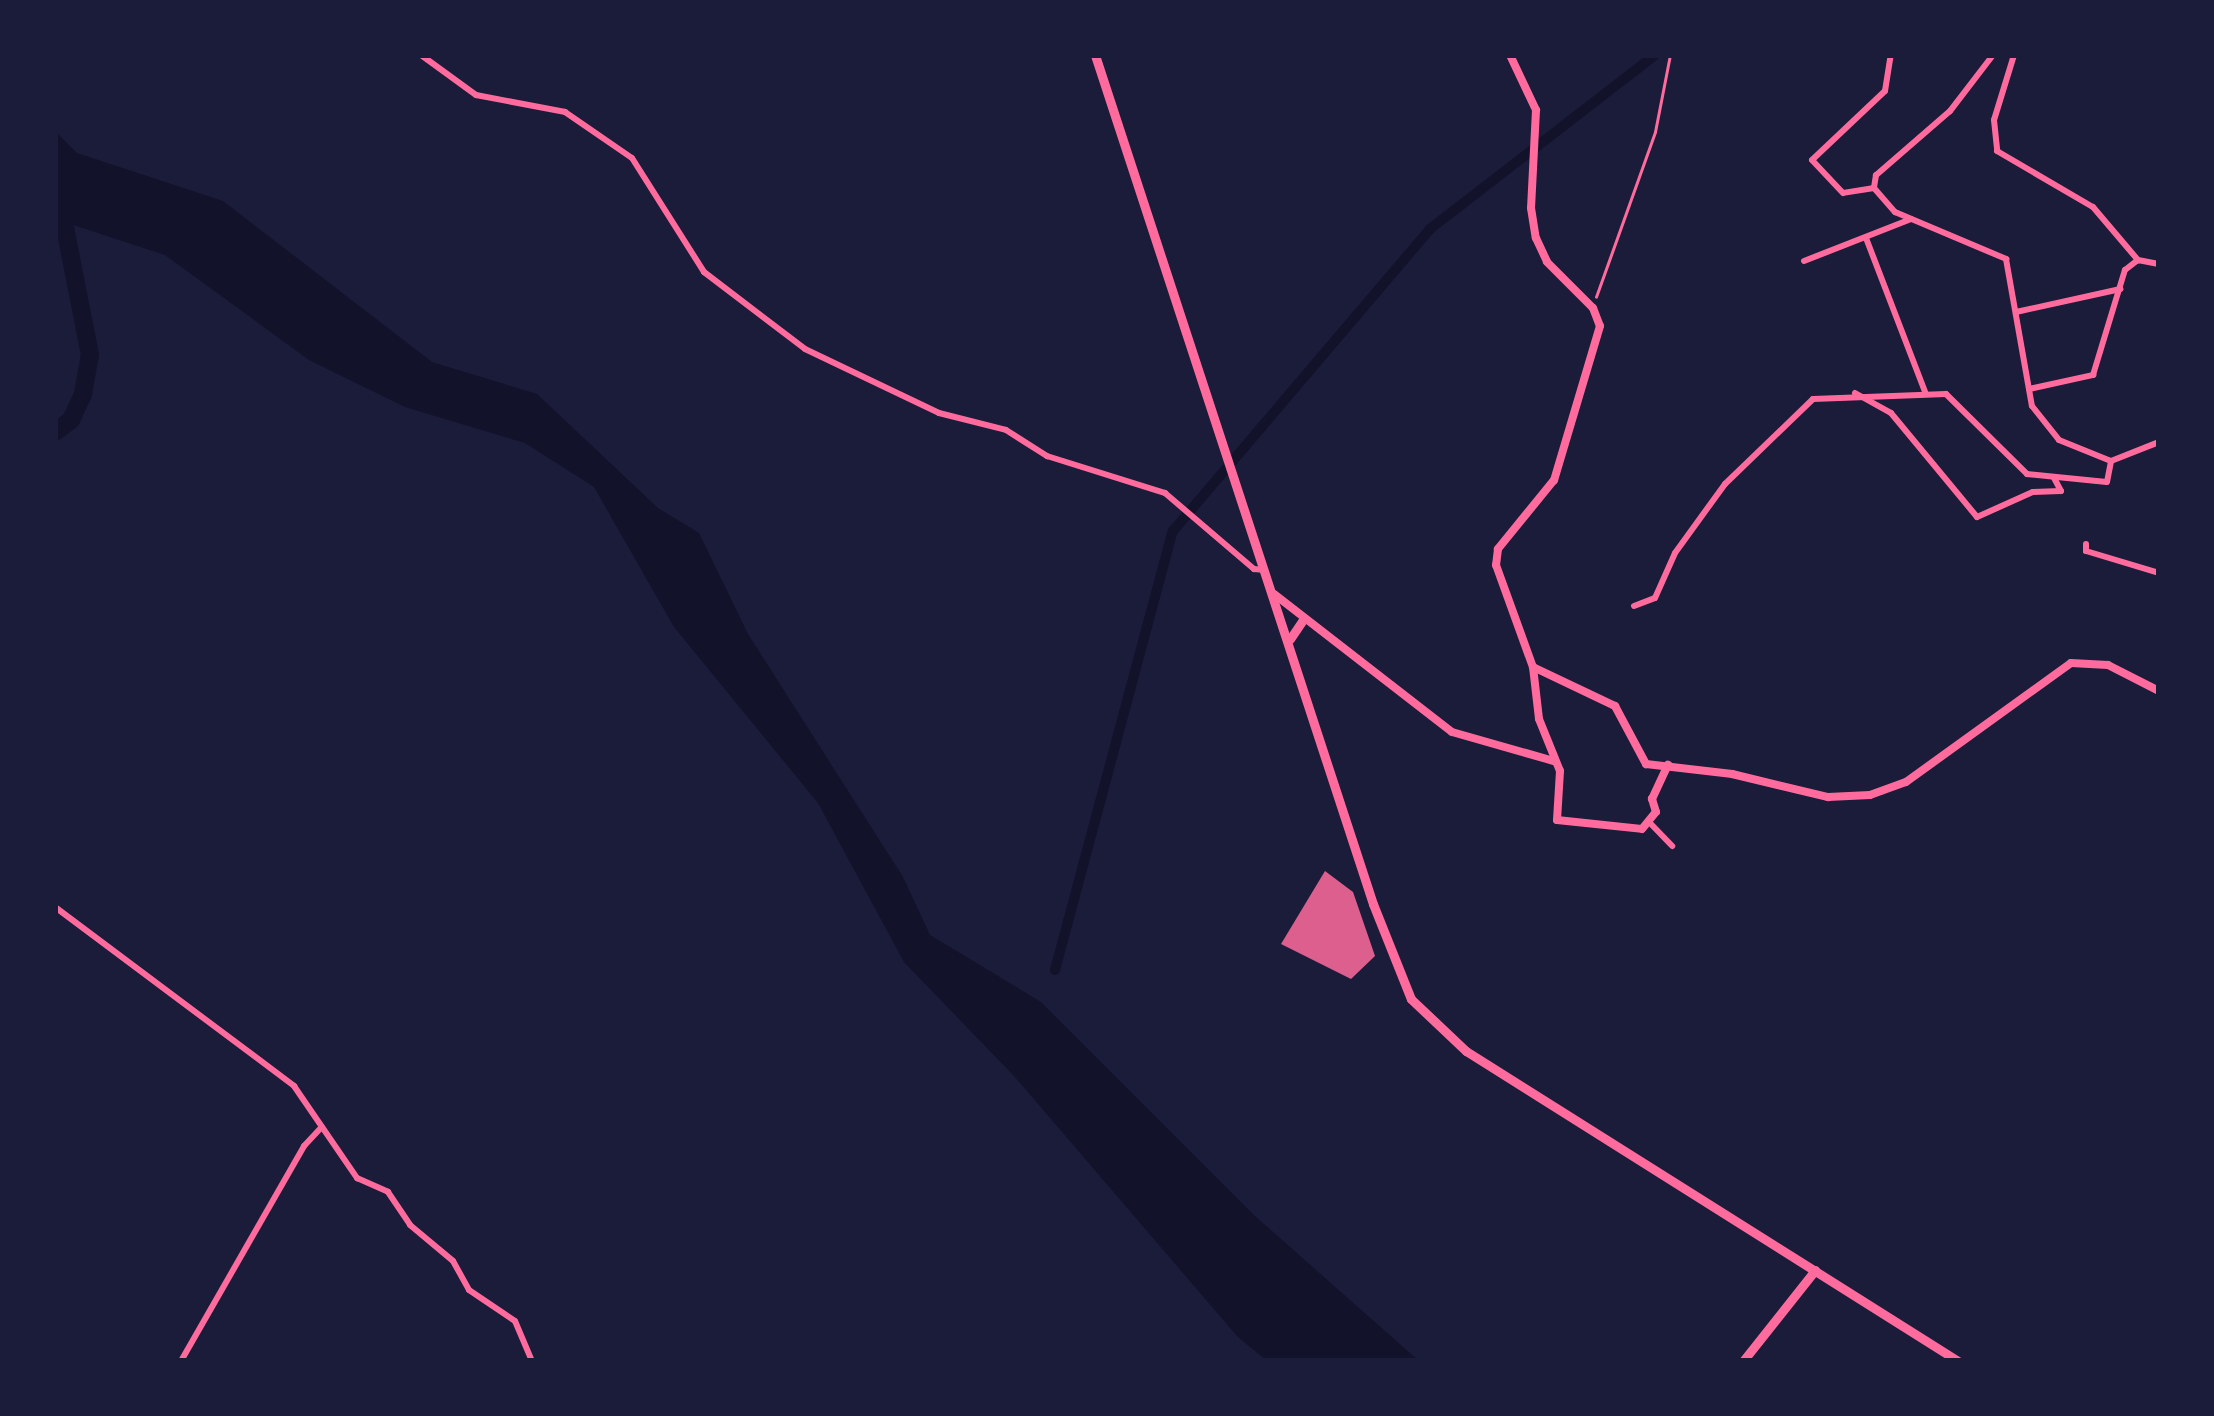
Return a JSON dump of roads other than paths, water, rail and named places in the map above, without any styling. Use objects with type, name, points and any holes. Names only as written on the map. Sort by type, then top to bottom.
[{"type":"main road","points":[[1095,55],[1396,972],[1418,1008],[1481,1061],[1958,1361]]},
{"type":"main road","points":[[1289,642],[1292,626],[1302,621]]},
{"type":"main road","points":[[1743,1361],[1815,1270]]},
{"type":"street","points":[[421,55],[476,95],[564,112],[632,158],[704,272],[804,349],[939,413],[1006,430],[1047,456],[1165,493],[1254,569],[1266,570]]},
{"type":"street","points":[[1510,55],[1536,110],[1531,208],[1536,238],[1547,262],[1592,308],[1600,326],[1558,470],[1542,502],[1498,549],[1496,565],[1533,668],[1539,719],[1561,783],[1557,820],[1634,829],[1650,823],[1656,812],[1652,799],[1668,765]]},
{"type":"street","points":[[1874,188],[1844,193],[1812,164],[1886,92],[1891,55]]},
{"type":"street","points":[[1993,55],[1950,111],[1876,176],[1874,188],[1880,201],[1912,219],[2006,259],[2032,406],[2059,440],[2111,461],[2159,442]]},
{"type":"street","points":[[2014,55],[1994,120],[1997,151],[2093,207],[2138,260],[2159,264]]},
{"type":"street","points":[[1804,261],[1912,219]]},
{"type":"street","points":[[1866,238],[1925,392]]},
{"type":"street","points":[[2030,388],[2093,375],[2125,270],[2138,260]]},
{"type":"street","points":[[2016,312],[2121,289]]},
{"type":"street","points":[[1634,606],[1654,598],[1676,553],[1725,484],[1802,404],[1855,393],[1925,392],[1956,399],[2020,471],[2107,482],[2111,461]]},
{"type":"street","points":[[1855,393],[1891,414],[1978,517],[2034,492],[2061,491],[2053,477]]},
{"type":"street","points":[[2086,544],[2086,551],[2159,573]]},
{"type":"street","points":[[1274,594],[1302,621],[1452,732],[1554,761]]},
{"type":"street","points":[[1533,668],[1615,706],[1634,733],[1641,762],[1804,794],[1863,796],[1919,773],[2071,663],[2108,665],[2159,691]]},
{"type":"street","points":[[1650,823],[1672,846]]},
{"type":"street","points":[[55,907],[149,982],[216,1022],[242,1051],[271,1065],[322,1127],[356,1178],[388,1192],[410,1225],[453,1261],[469,1290],[515,1321],[532,1361]]},
{"type":"street","points":[[181,1361],[304,1146],[322,1127]]},
{"type":"waterway","points":[[1055,970],[1173,531],[1430,229],[1655,55]]},
{"type":"waterway","points":[[55,432],[71,420],[83,394],[90,355],[60,202]]}]
